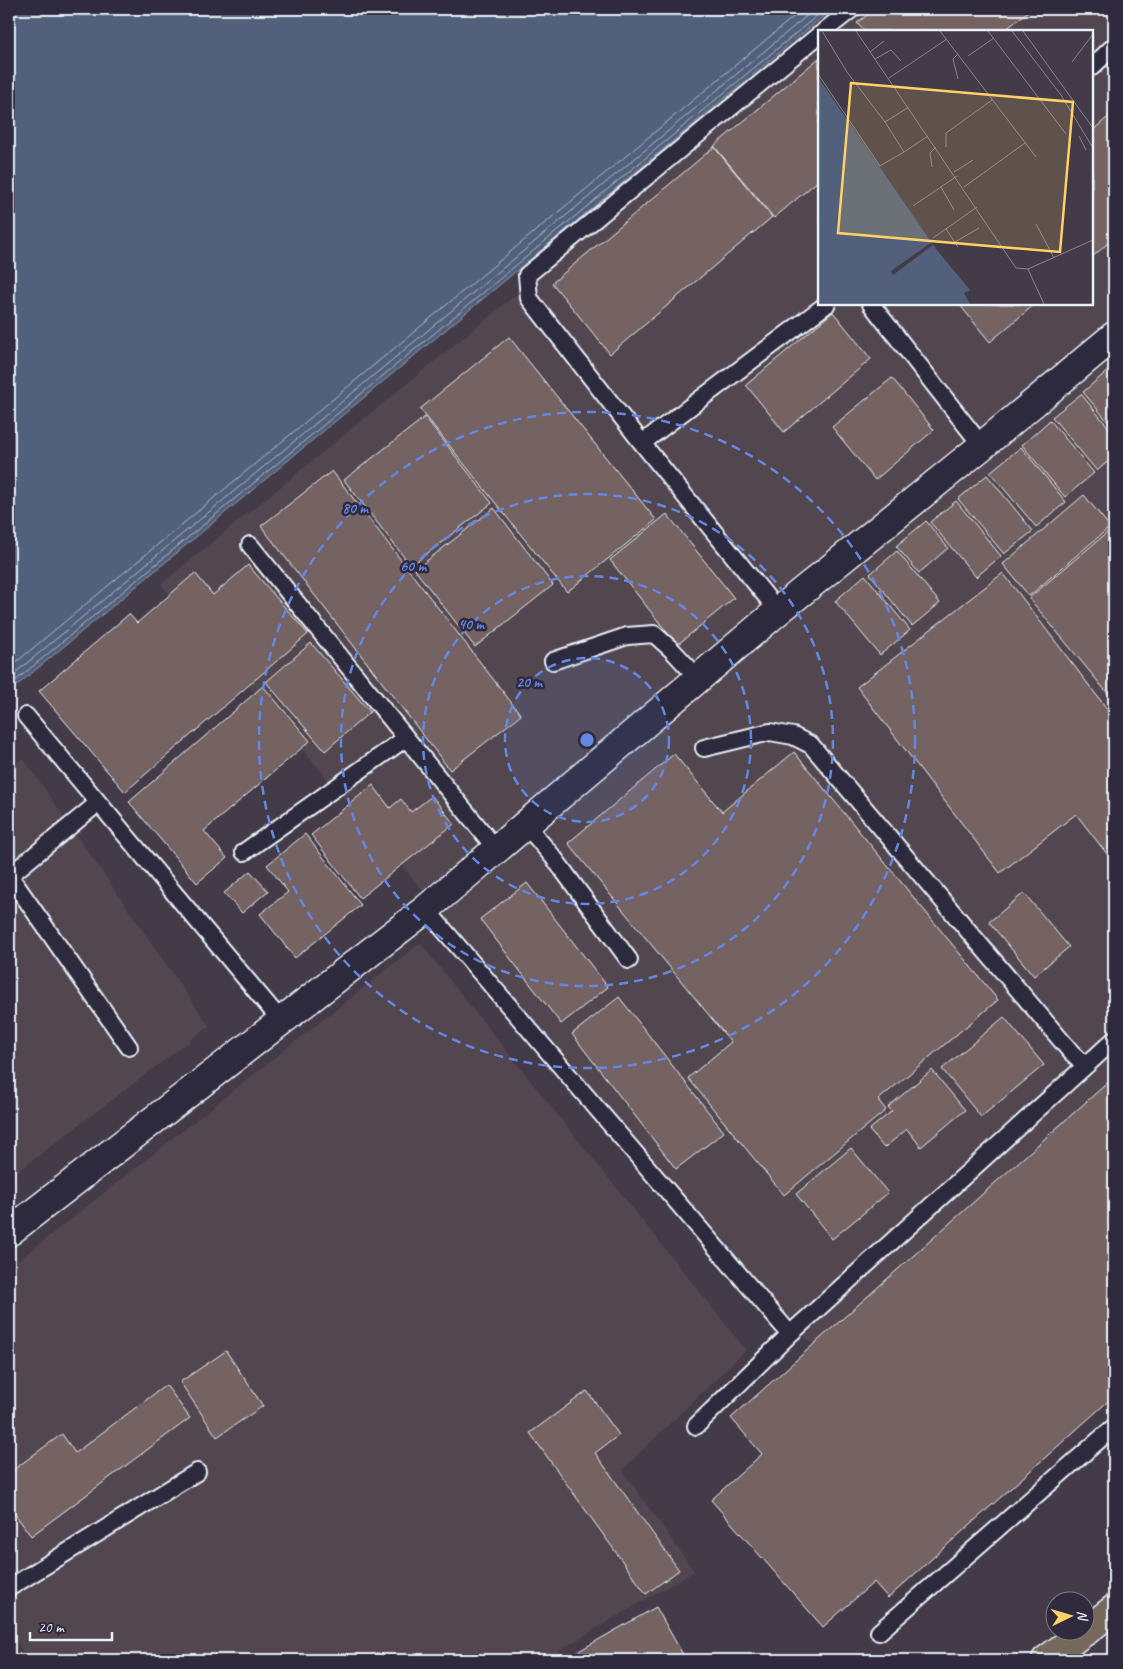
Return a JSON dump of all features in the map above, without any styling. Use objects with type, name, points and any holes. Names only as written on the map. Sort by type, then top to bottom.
[{"type":"highway","points":[[1096,1623],[1114,1609]]},
{"type":"highway","points":[[1046,1660],[1070,1642]]},
{"type":"street","points":[[9,1232],[426,909],[778,611],[982,446],[1114,336]]},
{"type":"lane","points":[[825,30],[852,9]]},
{"type":"lane","points":[[778,611],[528,298],[528,275],[818,36]]},
{"type":"lane","points":[[1093,65],[1114,46]]},
{"type":"lane","points":[[642,443],[826,305]]},
{"type":"lane","points":[[872,305],[982,446]]},
{"type":"lane","points":[[250,545],[496,849]]},
{"type":"lane","points":[[553,661],[627,636],[654,634],[698,678]]},
{"type":"lane","points":[[26,716],[282,1022]]},
{"type":"lane","points":[[704,748],[770,732],[794,736],[811,745],[1071,1052],[1085,1065]]},
{"type":"lane","points":[[244,852],[406,738]]},
{"type":"lane","points":[[98,803],[9,876],[129,1047]]},
{"type":"lane","points":[[525,824],[554,858],[629,960]]},
{"type":"lane","points":[[426,909],[790,1334]]},
{"type":"lane","points":[[696,1426],[790,1334],[1114,1040]]},
{"type":"lane","points":[[879,1632],[1114,1427]]},
{"type":"lane","points":[[9,1588],[197,1472]]},
{"type":"shaded area","points":[[867,9],[1114,9],[1114,1185],[865,1407],[161,584],[818,49],[818,305],[1093,305],[1093,30],[841,30]]},
{"type":"shaded area","points":[[23,758],[209,1026],[9,1178],[9,770]]},
{"type":"shaded area","points":[[420,943],[746,1350],[622,1470],[694,1571],[543,1660],[27,1660],[9,1628],[9,1268]]},
{"type":"water","points":[[9,9],[832,9],[9,692]]},
{"type":"building","points":[[875,9],[1031,9],[1005,30],[863,30],[857,23]]},
{"type":"building","points":[[818,59],[818,181],[774,218],[714,146]]},
{"type":"building","points":[[1114,112],[1114,238],[1093,256],[1093,130]]},
{"type":"building","points":[[714,147],[772,217],[610,354],[552,283]]},
{"type":"building","points":[[960,305],[1034,305],[990,342]]},
{"type":"building","points":[[833,312],[871,359],[784,432],[746,385]]},
{"type":"building","points":[[509,337],[656,520],[567,592],[420,409]]},
{"type":"building","points":[[1111,368],[1114,372],[1114,429],[1083,392]]},
{"type":"building","points":[[892,378],[934,430],[875,480],[832,427]]},
{"type":"building","points":[[1081,394],[1114,434],[1114,456],[1097,471],[1052,417]]},
{"type":"building","points":[[425,417],[492,503],[411,566],[344,480]]},
{"type":"building","points":[[1050,420],[1094,473],[1065,497],[1022,445]]},
{"type":"building","points":[[1021,447],[1066,502],[1036,527],[990,472]]},
{"type":"building","points":[[332,471],[521,715],[450,770],[261,526]]},
{"type":"building","points":[[987,475],[1033,531],[1004,554],[958,499]]},
{"type":"building","points":[[1084,495],[1110,527],[1029,596],[1003,564]]},
{"type":"building","points":[[956,501],[1001,556],[976,577],[930,522]]},
{"type":"building","points":[[494,508],[553,585],[475,647],[415,570]]},
{"type":"building","points":[[667,514],[734,598],[677,645],[610,560]]},
{"type":"building","points":[[926,521],[948,548],[919,573],[896,546]]},
{"type":"building","points":[[1114,527],[1114,701],[1029,598]]},
{"type":"building","points":[[897,551],[940,603],[912,626],[870,574]]},
{"type":"building","points":[[248,565],[308,634],[125,792],[39,691],[129,614],[137,623],[195,573],[213,595]]},
{"type":"building","points":[[1003,573],[1114,718],[1114,863],[1076,814],[1000,873],[857,687]]},
{"type":"building","points":[[865,575],[910,630],[880,655],[835,601]]},
{"type":"building","points":[[311,643],[370,712],[325,751],[266,682]]},
{"type":"building","points":[[263,686],[310,741],[204,831],[227,858],[197,883],[129,802]]},
{"type":"building","points":[[794,752],[998,1000],[878,1100],[886,1110],[784,1195],[688,1078],[731,1042],[568,843],[674,754],[722,812]]},
{"type":"building","points":[[373,785],[390,808],[401,799],[411,812],[432,796],[454,824],[360,898],[311,835]]},
{"type":"building","points":[[305,834],[361,905],[295,958],[260,914],[288,892],[267,865]]},
{"type":"building","points":[[250,871],[268,891],[242,913],[224,893]]},
{"type":"building","points":[[527,883],[608,987],[561,1024],[480,919]]},
{"type":"building","points":[[1024,893],[1069,947],[1034,976],[989,922]]},
{"type":"building","points":[[619,997],[724,1132],[676,1169],[572,1034]]},
{"type":"building","points":[[1004,1017],[1044,1065],[981,1117],[942,1069]]},
{"type":"building","points":[[932,1070],[965,1110],[921,1147],[907,1129],[884,1148],[869,1130],[892,1111],[888,1107]]},
{"type":"building","points":[[1114,1077],[1114,1396],[888,1598],[874,1582],[823,1627],[711,1500],[762,1454],[731,1418]]},
{"type":"building","points":[[851,1148],[888,1193],[832,1239],[796,1194]]},
{"type":"building","points":[[226,1351],[263,1406],[217,1437],[180,1382]]},
{"type":"building","points":[[166,1385],[190,1418],[31,1536],[9,1506],[9,1473],[62,1434],[75,1453]]},
{"type":"building","points":[[587,1391],[619,1435],[595,1453],[679,1570],[646,1594],[530,1433]]},
{"type":"building","points":[[656,1607],[686,1660],[563,1660]]}]
